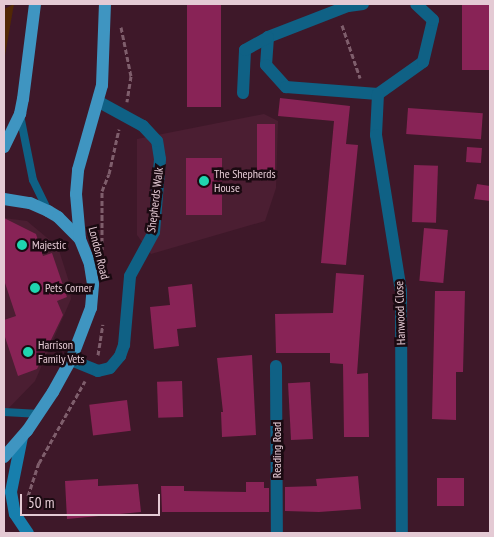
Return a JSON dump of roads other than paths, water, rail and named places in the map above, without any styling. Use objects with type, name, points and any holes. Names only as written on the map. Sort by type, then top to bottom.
[{"type":"main road","points":[[4,147],[20,114],[35,4]]},
{"type":"main road","name":"London Road","points":[[4,457],[40,414],[71,360],[86,325],[93,297],[90,264],[80,239],[76,207],[77,180],[99,102],[104,69],[105,4]]},
{"type":"main road","points":[[4,199],[30,203],[48,211],[58,217],[80,239]]},
{"type":"street","points":[[243,93],[245,50],[268,37],[337,10],[363,4]]},
{"type":"street","points":[[268,37],[266,65],[286,87],[372,94],[424,62],[433,20],[416,4]]},
{"type":"street","name":"Hanwood Close","points":[[372,94],[376,135],[401,291],[402,533]]},
{"type":"street","name":"Shepherds Walk","points":[[71,360],[98,371],[110,368],[120,356],[124,345],[130,276],[154,232],[160,159],[157,141],[143,126],[99,102]]},
{"type":"street","name":"Reading Road","points":[[276,366],[277,533]]},
{"type":"street","points":[[22,437],[11,492],[15,514],[28,533]]},
{"type":"lane","points":[[20,114],[33,180],[48,211]]},
{"type":"lane","points":[[4,412],[40,414]]},
{"type":"place","name":"The Shepherds House","points":[[204,181]]},
{"type":"place","name":"Majestic","points":[[22,245]]},
{"type":"place","name":"Pets Corner","points":[[35,288]]},
{"type":"place","name":"Harrison Family Vets","points":[[28,352]]}]
